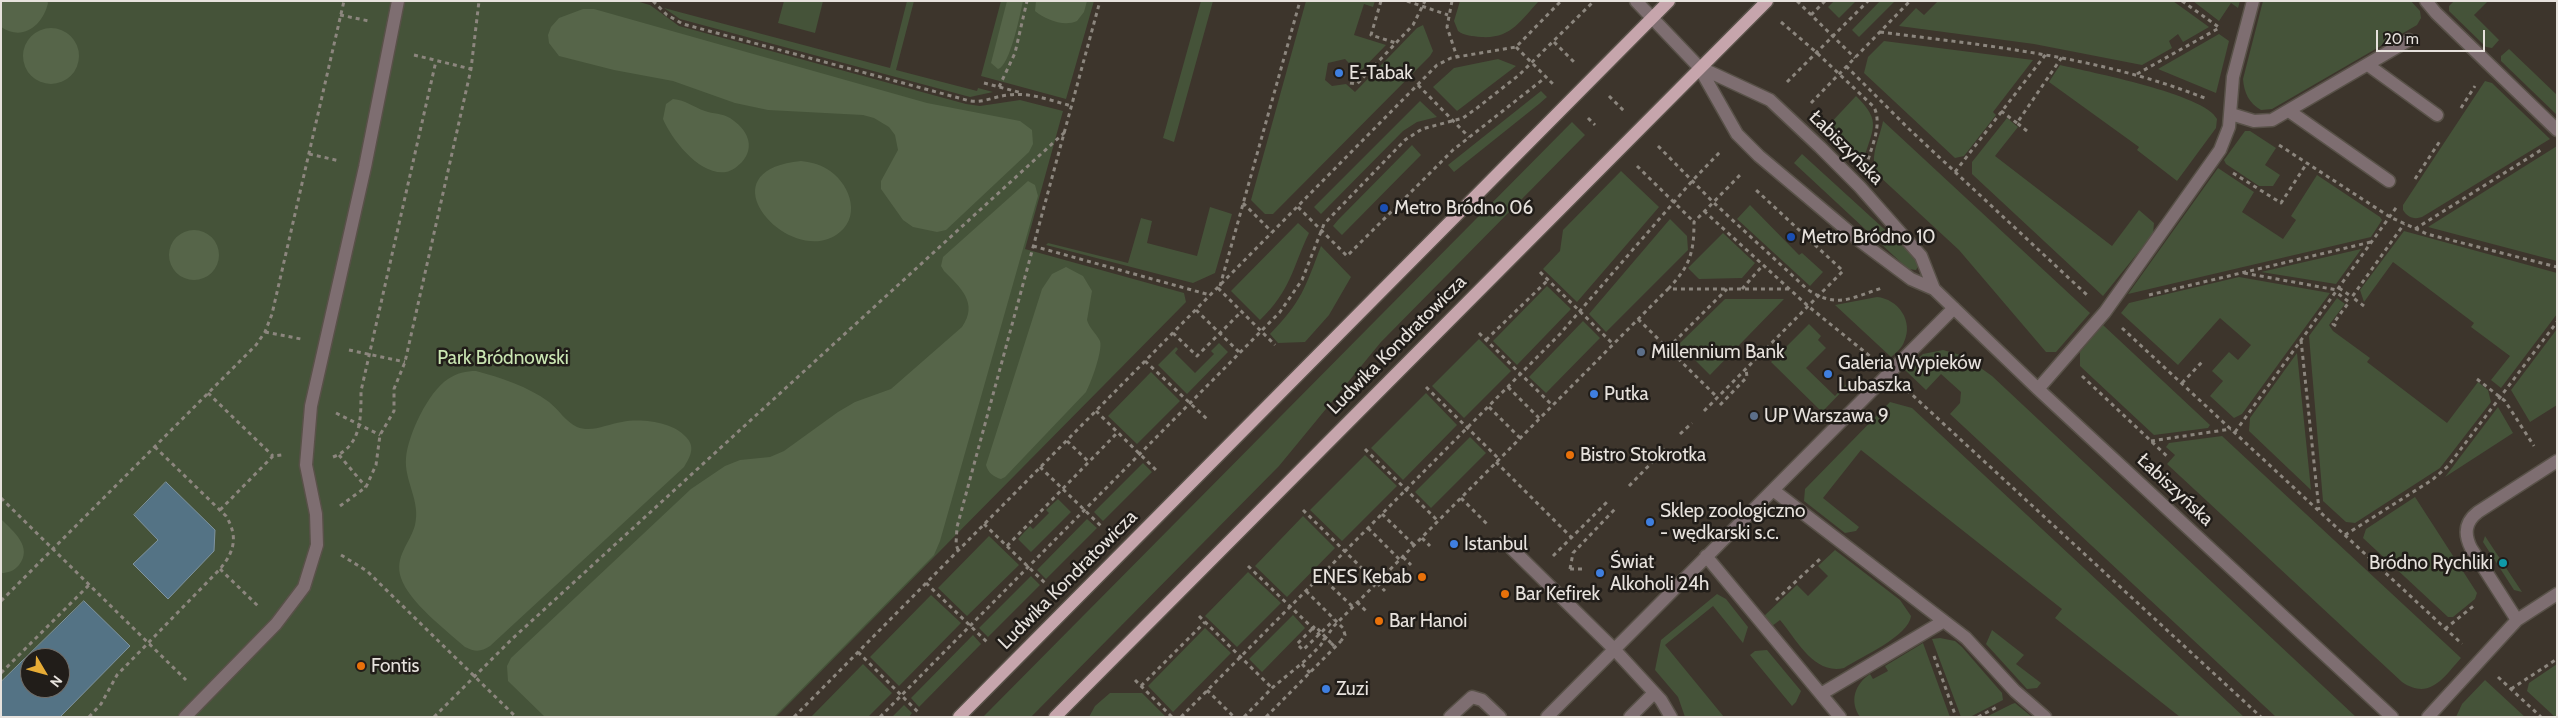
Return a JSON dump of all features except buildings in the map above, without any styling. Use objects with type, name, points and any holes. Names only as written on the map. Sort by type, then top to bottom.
[{"type":"main road","name":"Ludwika Kondratowicza","points":[[959,717],[1669,1]]},
{"type":"main road","name":"Ludwika Kondratowicza","points":[[1054,717],[1699,67],[1767,1]]},
{"type":"street","points":[[185,717],[276,624],[304,586],[317,545],[316,514],[306,459],[311,406],[365,167],[387,48],[398,1]]},
{"type":"street","name":"Łabiszyńska","points":[[1636,1],[1699,67],[1737,134],[1860,241],[1911,279],[1934,289],[2038,389],[2392,717]]},
{"type":"street","points":[[2038,389],[2108,308],[2214,160],[2226,135],[2231,114],[2232,84],[2253,1]]},
{"type":"street","points":[[2426,1],[2557,130]]},
{"type":"street","points":[[2231,114],[2248,120],[2266,122],[2409,40]]},
{"type":"street","points":[[2368,64],[2437,115]]},
{"type":"street","name":"Łabiszyńska","points":[[1699,67],[1770,100],[1860,187],[1921,256],[1934,289]]},
{"type":"street","points":[[2288,111],[2389,181]]},
{"type":"street","points":[[1547,717],[1954,308]]},
{"type":"street","points":[[2518,620],[2469,544],[2466,535],[2468,522],[2478,512],[2552,464]]},
{"type":"street","points":[[1773,490],[1972,643],[2015,691],[2045,717]]},
{"type":"street","points":[[1505,542],[1614,649],[1654,693],[1671,717]]},
{"type":"street","points":[[1706,556],[1840,717]]},
{"type":"street","points":[[2428,717],[2518,620],[2557,594]]},
{"type":"street","points":[[1821,694],[1944,621]]},
{"type":"street","points":[[1630,717],[1654,693]]},
{"type":"street","points":[[1450,717],[1472,697],[1482,700],[1500,717]]},
{"type":"path","points":[[1,601],[54,550],[256,345],[271,320],[344,1]]},
{"type":"path","points":[[316,514],[341,506],[366,487],[376,465],[380,435],[394,411],[394,389],[405,362],[471,69],[480,1]]},
{"type":"path","points":[[654,1],[667,15],[683,24],[970,101],[984,102],[1010,95],[1030,95]]},
{"type":"path","points":[[999,87],[1014,53],[1027,1]]},
{"type":"path","points":[[958,550],[956,544],[957,527],[1100,1]]},
{"type":"path","points":[[1218,287],[1300,1]]},
{"type":"path","points":[[1381,1],[1371,35],[1396,43]]},
{"type":"path","points":[[1407,1],[1448,15]]},
{"type":"path","points":[[1350,83],[1357,84],[1416,22],[1424,1]]},
{"type":"path","points":[[1452,1],[1447,27],[1457,56]]},
{"type":"path","points":[[794,717],[1441,63],[1457,56],[1516,47],[1561,1]]},
{"type":"path","points":[[880,717],[1261,332],[1294,294],[1321,230],[1332,214],[1405,140],[1422,129],[1454,122],[1477,108],[1532,63],[1594,1]]},
{"type":"path","points":[[1797,1],[1854,58]]},
{"type":"path","points":[[1811,16],[1825,1]]},
{"type":"path","points":[[1782,87],[1868,1]]},
{"type":"path","points":[[1806,108],[1910,1]]},
{"type":"path","points":[[2182,1],[2241,43]]},
{"type":"path","points":[[1778,20],[1816,52],[1874,107],[1878,115],[1878,125],[1860,187]]},
{"type":"path","points":[[2136,74],[2219,28]]},
{"type":"path","points":[[1880,32],[2046,53],[2136,74],[2171,84],[2208,100],[2231,114]]},
{"type":"path","points":[[1554,42],[1578,67]]},
{"type":"path","points":[[1516,47],[1557,88]]},
{"type":"path","points":[[387,48],[471,69]]},
{"type":"path","points":[[1955,172],[2046,53]]},
{"type":"path","points":[[2017,123],[2062,57]]},
{"type":"path","points":[[208,393],[273,456],[306,459],[339,455],[354,441],[361,424],[361,391],[436,61]]},
{"type":"path","points":[[2460,110],[2489,65]]},
{"type":"path","points":[[1846,66],[1955,172],[2108,308],[2182,384],[2540,717]]},
{"type":"path","points":[[1298,207],[1347,256],[1469,137],[1546,78]]},
{"type":"path","points":[[984,83],[1072,106]]},
{"type":"path","points":[[1418,85],[1469,137]]},
{"type":"path","points":[[2001,111],[2027,131]]},
{"type":"path","points":[[434,717],[474,676],[1065,132]]},
{"type":"path","points":[[2411,185],[2441,140]]},
{"type":"path","points":[[1654,142],[1713,202],[1807,289],[1818,296],[1832,301],[1847,299],[1911,279]]},
{"type":"path","points":[[2415,229],[2548,145]]},
{"type":"path","points":[[1181,717],[1521,374],[1580,311],[1693,180],[1724,148]]},
{"type":"path","points":[[309,154],[365,167]]},
{"type":"path","points":[[2214,160],[2281,203]]},
{"type":"path","points":[[1335,647],[1315,626],[1297,644],[1304,650],[1317,637],[1336,621],[1353,607],[1682,275],[1689,262],[1694,243],[1694,222],[1632,161]]},
{"type":"path","points":[[2278,208],[2307,163]]},
{"type":"path","points":[[1694,222],[1747,168]]},
{"type":"path","points":[[1740,175],[1747,181]]},
{"type":"path","points":[[1704,411],[1843,271],[1754,188]]},
{"type":"path","points":[[2150,441],[2233,431],[2338,290],[2401,201]]},
{"type":"path","points":[[1243,202],[1272,232]]},
{"type":"path","points":[[1704,212],[1808,306],[1889,373],[2261,717]]},
{"type":"path","points":[[2352,298],[2404,224]]},
{"type":"path","points":[[2108,308],[2241,272],[2372,242]]},
{"type":"path","points":[[1033,246],[1211,295]]},
{"type":"path","points":[[1741,289],[1763,265]]},
{"type":"path","points":[[1540,272],[1613,344]]},
{"type":"path","points":[[2241,272],[2338,290],[2364,306]]},
{"type":"path","points":[[1486,340],[1548,280]]},
{"type":"path","points":[[1218,287],[1275,346]]},
{"type":"path","points":[[1668,289],[1789,289]]},
{"type":"path","points":[[1668,348],[1727,289]]},
{"type":"path","points":[[2336,326],[2333,324],[2349,302],[2338,290]]},
{"type":"path","points":[[1196,310],[1240,353]]},
{"type":"path","points":[[1173,333],[1197,356],[1241,312]]},
{"type":"path","points":[[1638,319],[1716,398],[1721,406],[1746,378],[1748,374],[1746,368]]},
{"type":"path","points":[[2345,535],[2438,475],[2448,466],[2557,322]]},
{"type":"path","points":[[1479,333],[1552,405]]},
{"type":"path","points":[[2301,340],[2319,510]]},
{"type":"path","points":[[2064,360],[2169,458]]},
{"type":"path","points":[[1145,361],[1208,420]]},
{"type":"path","points":[[2182,384],[2202,362]]},
{"type":"path","points":[[2477,379],[2500,396],[2552,464]]},
{"type":"path","points":[[1426,387],[1572,538]]},
{"type":"path","points":[[1508,387],[1539,418]]},
{"type":"path","points":[[311,406],[340,414],[380,435]]},
{"type":"path","points":[[1489,407],[1520,438]]},
{"type":"path","points":[[1096,411],[1157,471]]},
{"type":"path","points":[[1680,434],[1692,423]]},
{"type":"path","points":[[1006,546],[1118,432]]},
{"type":"path","points":[[1067,440],[1089,462]]},
{"type":"path","points":[[1629,486],[1668,446]]},
{"type":"path","points":[[89,717],[101,704],[117,675],[220,569],[233,550],[232,526],[220,510],[155,447]]},
{"type":"path","points":[[1364,449],[1438,521]]},
{"type":"path","points":[[339,455],[366,487]]},
{"type":"path","points":[[220,510],[273,456]]},
{"type":"path","points":[[1040,467],[1102,527]]},
{"type":"path","points":[[1,498],[192,686]]},
{"type":"path","points":[[1460,498],[1505,542]]},
{"type":"path","points":[[1537,573],[1607,502]]},
{"type":"path","points":[[1571,574],[1571,558],[1576,549],[1615,509]]},
{"type":"path","points":[[1303,510],[1385,591]]},
{"type":"path","points":[[1382,514],[1414,545]]},
{"type":"path","points":[[984,524],[1046,584]]},
{"type":"path","points":[[1368,528],[1411,565]]},
{"type":"path","points":[[1422,538],[1430,546]]},
{"type":"path","points":[[1753,612],[1798,578],[1840,541]]},
{"type":"path","points":[[317,545],[353,560],[368,571],[516,717]]},
{"type":"path","points":[[1248,566],[1290,607],[1317,637],[1325,640]]},
{"type":"path","points":[[220,569],[276,624]]},
{"type":"path","points":[[1570,569],[1582,569]]},
{"type":"path","points":[[1320,576],[1353,607]]},
{"type":"path","points":[[926,583],[988,643]]},
{"type":"path","points":[[1,672],[89,585]]},
{"type":"path","points":[[2446,629],[2497,588]]},
{"type":"path","points":[[1266,717],[1341,642],[1345,632],[1306,591]]},
{"type":"path","points":[[1357,602],[1366,611]]},
{"type":"path","points":[[1199,616],[1272,688]]},
{"type":"path","points":[[1244,717],[1272,688],[1302,664],[1325,640],[1336,621]]},
{"type":"path","points":[[1141,686],[1205,622]]},
{"type":"path","points":[[1925,632],[1956,717]]},
{"type":"path","points":[[858,652],[919,713]]},
{"type":"path","points":[[2510,689],[2557,658]]},
{"type":"path","points":[[1302,664],[1312,675]]},
{"type":"path","points":[[1135,680],[1172,717]]},
{"type":"path","points":[[1207,690],[1234,717]]},
{"type":"path","points":[[798,713],[802,717]]},
{"type":"green space","name":"Park Bródnowski","points":[[1,1],[636,1],[650,5],[679,26],[966,104],[980,106],[1020,100],[1063,111],[1025,249],[1184,293],[1186,302],[776,717],[1,717]]},
{"type":"green space","points":[[1,1],[47,1],[48,3],[42,18],[37,24],[31,29],[17,33],[1,27]]},
{"type":"green space","points":[[784,1],[823,1],[815,33],[778,23]]},
{"type":"green space","points":[[907,1],[914,1],[896,70],[977,91],[978,88],[993,92],[970,97],[680,19],[664,8],[890,68]]},
{"type":"green space","points":[[1001,1],[1094,1],[1066,99],[981,76]]},
{"type":"green space","points":[[1007,1],[1023,1],[1007,59],[998,69],[991,63]]},
{"type":"green space","points":[[1036,1],[1087,1],[1084,12],[1077,21],[1061,23],[1050,20],[1035,11]]},
{"type":"green space","points":[[1201,1],[1213,1],[1174,142],[1163,138]]},
{"type":"green space","points":[[1306,1],[1375,1],[1373,7],[1364,4],[1354,35],[1386,45],[1351,81],[1352,66],[1345,59],[1328,63],[1325,80],[1332,86],[1346,84],[1355,92],[1417,28],[1423,25],[1433,51],[1273,214],[1265,214],[1251,200]]},
{"type":"green space","points":[[1460,1],[1539,1],[1508,32],[1491,37],[1481,37],[1466,35],[1458,31],[1454,21]]},
{"type":"green space","points":[[1834,1],[1856,1],[1839,18],[1828,7]]},
{"type":"green space","points":[[1880,1],[1895,1],[1859,37],[1852,30]]},
{"type":"green space","points":[[1938,1],[2173,1],[2209,27],[2183,42],[2178,34],[2169,41],[2172,48],[2142,65],[2034,44],[1899,26],[1916,8],[1924,15]]},
{"type":"green space","points":[[2193,1],[2240,1],[2238,8],[2231,3],[2219,21]]},
{"type":"green space","points":[[2263,1],[2411,1],[2420,11],[2421,18],[2417,25],[2272,109],[2261,110],[2248,97],[2243,79]]},
{"type":"green space","points":[[2454,1],[2488,1],[2474,15],[2499,40],[2492,48],[2486,47],[2449,11],[2449,6]]},
{"type":"green space","points":[[583,9],[594,9],[927,103],[1020,121],[1032,130],[1033,144],[1029,152],[946,230],[937,232],[913,227],[903,220],[881,189],[881,181],[898,150],[895,135],[889,127],[874,118],[863,115],[768,110],[735,103],[673,81],[614,70],[559,56],[549,43],[548,35],[551,27],[559,18]]},
{"type":"green space","points":[[51,28],[66,33],[74,41],[79,56],[74,71],[66,79],[51,84],[36,79],[28,71],[23,56],[28,41],[36,33]]},
{"type":"green space","points":[[2219,34],[2229,41],[2216,93],[2158,69]]},
{"type":"green space","points":[[1884,41],[2033,60],[1993,112],[1996,115],[1964,156],[1955,158],[1864,73],[1868,57]]},
{"type":"green space","points":[[2509,49],[2557,95],[2557,115],[2501,61],[2501,56]]},
{"type":"green space","points":[[1498,59],[1516,66],[1457,111],[1433,87],[1454,68]]},
{"type":"green space","points":[[2060,65],[2145,85],[2191,101],[2208,110],[2217,119],[2216,128],[2177,181],[2137,150],[2139,147],[2049,82]]},
{"type":"green space","points":[[2485,81],[2492,83],[2550,139],[2422,217],[2414,218],[2409,216],[2403,210],[2403,205]]},
{"type":"green space","points":[[1541,91],[1547,97],[1454,172],[1448,165]]},
{"type":"green space","points":[[1856,96],[1870,113],[1873,126],[1863,162],[1826,128]]},
{"type":"green space","points":[[673,99],[686,102],[705,111],[724,115],[736,122],[748,138],[749,144],[746,156],[742,162],[726,172],[716,172],[697,163],[688,155],[673,137],[663,119],[666,104]]},
{"type":"green space","points":[[1420,101],[1437,117],[1417,122],[1403,131],[1321,214],[1314,207]]},
{"type":"green space","points":[[2007,118],[2018,127],[1995,156],[2112,246],[2139,210],[2154,223],[2153,234],[2103,296],[1972,174],[1972,162]]},
{"type":"green space","points":[[1883,121],[2090,313],[2056,352],[2046,352],[1959,250],[1879,176],[1874,163],[1874,156]]},
{"type":"green space","points":[[1572,122],[1585,135],[1381,342],[1279,466],[1031,717],[983,717]]},
{"type":"green space","points":[[2245,131],[2250,131],[2276,148],[2265,165],[2280,175],[2273,186],[2259,186],[2226,164],[2224,160]]},
{"type":"green space","points":[[1412,145],[1421,155],[1342,235],[1333,226]]},
{"type":"green space","points":[[2557,146],[2557,261],[2428,227]]},
{"type":"green space","points":[[1802,154],[1917,259],[1919,265],[1916,270],[1908,269],[1794,163]]},
{"type":"green space","points":[[801,161],[821,166],[834,174],[841,181],[850,198],[850,216],[847,225],[840,232],[821,241],[800,239],[780,230],[765,215],[756,198],[757,182],[771,169]]},
{"type":"green space","points":[[2218,168],[2254,192],[2242,212],[2283,239],[2296,220],[2291,216],[2317,175],[2382,220],[2371,237],[2128,294]]},
{"type":"green space","points":[[1621,171],[1659,207],[1577,302],[1543,269],[1560,251],[1563,230]]},
{"type":"green space","points":[[1028,181],[1035,185],[1038,196],[940,541],[934,555],[774,717],[545,717],[508,681],[507,666],[511,658],[691,489],[725,466],[740,460],[770,457],[784,451],[855,402],[891,389],[962,327],[969,310],[968,303],[961,289],[941,266],[943,257]]},
{"type":"green space","points":[[1750,205],[1799,255],[1802,253],[1823,272],[1810,286],[1737,219]]},
{"type":"green space","points":[[1210,207],[1232,214],[1215,273],[1193,283],[1046,245],[1048,243],[1128,263],[1141,218],[1152,221],[1147,243],[1197,256]]},
{"type":"green space","points":[[1670,219],[1687,236],[1688,250],[1606,332],[1589,314]]},
{"type":"green space","points":[[1298,223],[1309,233],[1285,289],[1260,320],[1231,291]]},
{"type":"green space","points":[[189,230],[199,230],[212,237],[219,250],[219,260],[212,273],[199,280],[189,280],[180,276],[173,269],[169,260],[169,250],[173,241],[180,234]]},
{"type":"green space","points":[[2404,231],[2557,273],[2557,314],[2501,388],[2491,380],[2510,356],[2471,327],[2474,323],[2393,262],[2364,302],[2360,290]]},
{"type":"green space","points":[[1723,233],[1755,263],[1742,278],[1699,279],[1688,268]]},
{"type":"green space","points":[[1321,246],[1351,277],[1329,315],[1305,342],[1278,343],[1270,334],[1296,303],[1311,273]]},
{"type":"green space","points":[[2361,249],[2336,284],[2261,272]]},
{"type":"green space","points":[[1066,267],[1083,276],[1092,291],[1087,320],[1100,341],[1100,352],[1096,366],[1086,392],[1001,479],[992,474],[986,465],[1042,289],[1052,274]]},
{"type":"green space","points":[[2239,277],[2330,293],[2242,414],[2234,418],[2210,396],[2223,381],[2212,371],[2229,352],[2238,360],[2251,345],[2220,318],[2178,365],[2121,313],[2129,303]]},
{"type":"green space","points":[[1547,286],[1571,309],[1517,365],[1493,341]]},
{"type":"green space","points":[[1877,297],[1891,302],[1897,307],[1902,312],[1907,326],[1904,342],[1891,357],[1835,305]]},
{"type":"green space","points":[[2337,298],[2345,304],[2329,325],[2333,331],[2370,358],[2367,362],[2447,423],[2478,382],[2488,390],[2491,402],[2440,468],[2355,523],[2346,522],[2323,501],[2309,336]]},
{"type":"green space","points":[[1725,299],[1784,299],[1710,375],[1679,344]]},
{"type":"green space","points":[[1583,321],[1600,338],[1546,393],[1529,377]]},
{"type":"green space","points":[[1809,324],[1821,336],[1818,340],[1826,348],[1806,368],[1835,396],[1850,380],[1851,382],[1822,412],[1771,362]]},
{"type":"green space","points":[[2103,325],[2210,425],[2208,428],[2154,435],[2080,366],[2080,352]]},
{"type":"green space","points":[[2557,329],[2557,405],[2530,422],[2511,390]]},
{"type":"green space","points":[[1479,339],[1511,371],[1464,418],[1432,386]]},
{"type":"green space","points":[[1219,343],[1228,352],[1187,394],[1158,365],[1176,347],[1178,349],[1175,353],[1195,373],[1214,354],[1211,351]]},
{"type":"green space","points":[[1943,350],[1964,356],[1992,376],[2356,717],[2276,717],[1950,414],[1960,403],[1961,392],[1941,374],[1926,390],[1905,370],[1923,354]]},
{"type":"green space","points":[[2297,353],[2311,490],[2249,431],[2250,418]]},
{"type":"green space","points":[[476,371],[532,391],[549,402],[569,422],[577,427],[594,429],[630,421],[656,422],[680,432],[691,444],[690,456],[684,467],[490,646],[478,651],[465,647],[420,606],[405,587],[399,570],[403,550],[413,532],[416,516],[416,508],[406,466],[408,449],[415,426],[426,404],[441,385],[458,374]]},
{"type":"green space","points":[[1151,372],[1180,401],[1137,444],[1108,416]]},
{"type":"green space","points":[[1426,393],[1457,425],[1403,480],[1371,448]]},
{"type":"green space","points":[[1890,402],[1912,408],[2244,717],[2180,717],[2055,618],[2062,609],[1861,450],[1823,498],[1859,527],[1856,531],[1845,533],[1804,501],[1805,489]]},
{"type":"green space","points":[[2498,407],[2513,433],[2445,477]]},
{"type":"green space","points":[[2222,436],[2461,658],[2442,679],[2428,688],[2421,689],[2402,682],[2167,464],[2175,455],[2166,447],[2169,443]]},
{"type":"green space","points":[[1470,437],[1486,453],[1431,508],[1415,492]]},
{"type":"green space","points":[[1365,455],[1397,486],[1342,541],[1310,510]]},
{"type":"green space","points":[[1143,463],[1152,472],[1103,521],[1094,512]]},
{"type":"green space","points":[[2415,497],[2477,593],[2475,599],[2453,617],[2448,617],[2363,538],[2366,529]]},
{"type":"green space","points":[[1058,499],[1071,512],[1031,552],[1018,539],[1030,526],[1033,529],[1049,513],[1046,510]]},
{"type":"green space","points":[[1303,516],[1335,548],[1287,597],[1255,566]]},
{"type":"green space","points":[[1,519],[20,540],[24,552],[19,565],[6,573],[1,573]]},
{"type":"green space","points":[[1087,519],[1097,528],[1046,579],[1037,570]]},
{"type":"green space","points":[[989,536],[1019,565],[967,616],[938,588]]},
{"type":"green space","points":[[2485,536],[2522,592],[2514,590],[2483,542]]},
{"type":"green space","points":[[1835,550],[1900,600],[1911,616],[1908,624],[1902,631],[1883,645],[1844,668],[1833,669],[1815,661],[1807,654],[1780,620],[1772,626],[1764,616],[1797,585],[1808,596],[1828,576],[1818,566]]},
{"type":"green space","points":[[1248,572],[1281,603],[1237,647],[1205,616]]},
{"type":"green space","points":[[1031,576],[1040,585],[988,637],[979,628]]},
{"type":"green space","points":[[1717,594],[1726,599],[1748,627],[1743,643],[1713,606],[1665,645],[1724,717],[1685,717],[1678,697],[1655,670],[1661,640]]},
{"type":"green space","points":[[931,595],[961,623],[899,686],[870,657]]},
{"type":"green space","points":[[1293,615],[1305,628],[1262,672],[1249,659]]},
{"type":"green space","points":[[1205,628],[1231,653],[1173,712],[1148,686]]},
{"type":"green space","points":[[1992,630],[2024,655],[2016,664],[2041,683],[2037,688],[2027,689],[1986,644]]},
{"type":"green space","points":[[973,635],[981,644],[919,707],[911,698]]},
{"type":"green space","points":[[1940,638],[1955,641],[1962,647],[2002,693],[2003,700],[1970,717],[1961,717],[1932,639]]},
{"type":"green space","points":[[1923,643],[1950,717],[1860,717],[1854,699],[1857,688],[1865,678],[1870,674],[1873,679],[1888,671],[1885,666]]},
{"type":"green space","points":[[1767,650],[1801,691],[1792,706],[1750,655],[1755,651]]},
{"type":"green space","points":[[863,664],[892,693],[868,717],[811,717]]},
{"type":"green space","points":[[2557,664],[2557,717],[2555,717],[2527,691],[2529,683]]},
{"type":"green space","points":[[2485,680],[2525,717],[2456,717],[2462,704]]},
{"type":"green space","points":[[1110,693],[1142,693],[1166,717],[1089,717],[1095,706]]},
{"type":"green space","points":[[2015,703],[2032,717],[1986,717],[2012,704]]},
{"type":"green space","points":[[904,705],[912,713],[909,717],[892,717]]},
{"type":"water","points":[[166,482],[215,530],[214,551],[168,599],[133,564],[158,540],[134,515]]},
{"type":"water","points":[[84,601],[130,646],[60,717],[1,717],[1,682],[20,663],[20,698],[70,698],[70,648],[36,648]]},
{"type":"place","name":"E-Tabak","points":[[1339,73]]},
{"type":"place","name":"Metro Bródno 06","points":[[1384,208]]},
{"type":"place","name":"Metro Bródno 10","points":[[1791,237]]},
{"type":"place","name":"Millennium Bank","points":[[1641,352]]},
{"type":"place","name":"Galeria Wypieków Lubaszka","points":[[1828,374]]},
{"type":"place","name":"Putka","points":[[1594,394]]},
{"type":"place","name":"UP Warszawa 9","points":[[1754,416]]},
{"type":"place","name":"Bistro Stokrotka","points":[[1570,455]]},
{"type":"place","name":"Sklep zoologiczno - wędkarski s.c.","points":[[1650,522]]},
{"type":"place","name":"Istanbul","points":[[1454,544]]},
{"type":"place","name":"Bródno Rychliki","points":[[2503,563]]},
{"type":"place","name":"Świat Alkoholi 24h","points":[[1600,573]]},
{"type":"place","name":"ENES Kebab","points":[[1422,577]]},
{"type":"place","name":"Bar Kefirek","points":[[1505,594]]},
{"type":"place","name":"Bar Hanoi","points":[[1379,621]]},
{"type":"place","name":"Fontis","points":[[361,666]]},
{"type":"place","name":"Zuzi","points":[[1326,689]]}]
